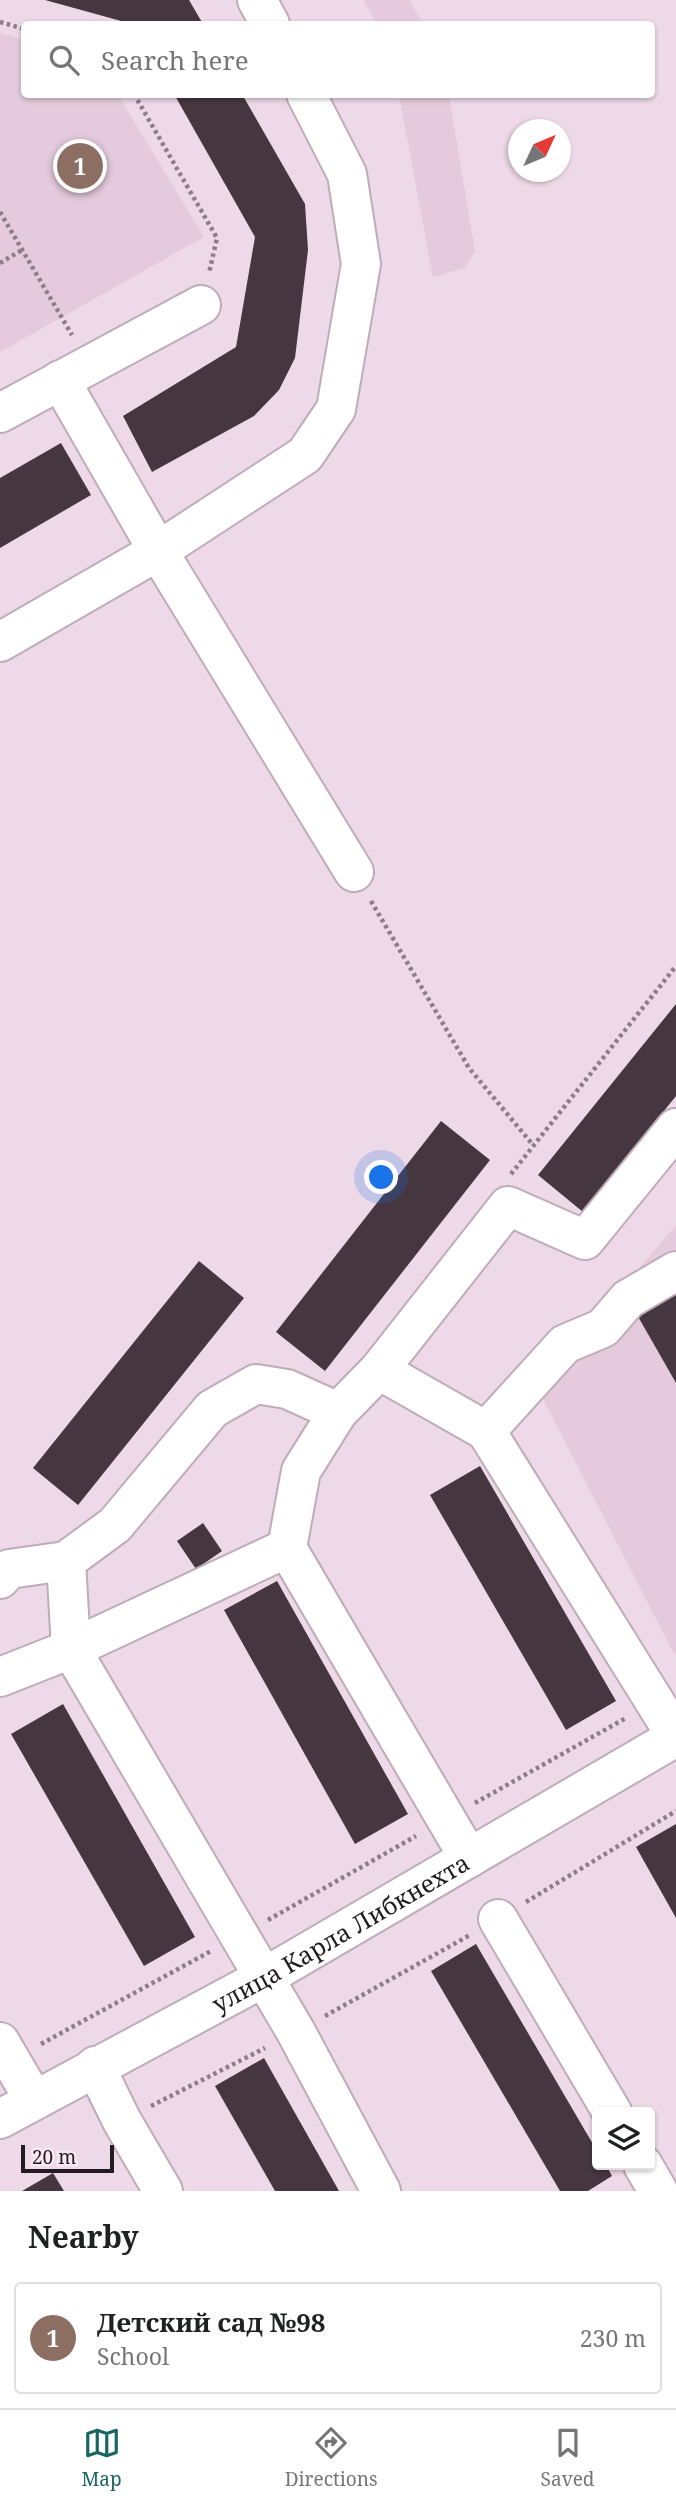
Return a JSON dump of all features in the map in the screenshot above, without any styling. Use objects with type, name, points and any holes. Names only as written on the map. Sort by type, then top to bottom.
[{"type":"street","points":[[257,0],[268,21]]},
{"type":"street","points":[[0,642],[158,551],[305,455],[336,409],[361,264],[347,174],[308,98]]},
{"type":"street","points":[[0,413],[201,305]]},
{"type":"street","points":[[74,373],[158,551],[246,710],[354,872]]},
{"type":"street","points":[[469,1858],[287,1548],[300,1471],[338,1412],[379,1370],[508,1206],[584,1240],[676,1128]]},
{"type":"street","points":[[486,1431],[565,1344],[603,1328],[628,1299],[676,1271]]},
{"type":"street","points":[[379,1370],[486,1431],[676,1737]]},
{"type":"street","points":[[0,1579],[9,1569],[66,1561],[115,1525],[212,1409],[256,1384],[287,1389],[338,1412]]},
{"type":"street","points":[[0,1677],[71,1649],[287,1548]]},
{"type":"street","points":[[66,1561],[71,1649],[296,2032],[382,2191]]},
{"type":"street","name":"улица Карла Либкнехта","points":[[0,2119],[263,1978],[676,1737]]},
{"type":"street","points":[[498,1919],[609,2107]]},
{"type":"street","points":[[5,2051],[34,2100]]},
{"type":"street","points":[[95,2066],[122,2121],[163,2191]]},
{"type":"street","points":[[646,2170],[658,2191]]},
{"type":"street","points":[[670,2191],[676,2187]]},
{"type":"path","points":[[0,22],[21,28]]},
{"type":"path","points":[[136,98],[218,238],[201,305]]},
{"type":"path","points":[[0,212],[63,317],[74,373]]},
{"type":"path","points":[[0,262],[22,250]]},
{"type":"path","points":[[354,872],[469,1068],[533,1145]]},
{"type":"path","points":[[508,1206],[511,1174],[676,966]]},
{"type":"path","points":[[5,2051],[240,1936],[655,1701]]},
{"type":"path","points":[[122,2121],[296,2032],[498,1919],[676,1811]]},
{"type":"shaded area","points":[[363,0],[409,0],[421,21],[375,21]]},
{"type":"shaded area","points":[[0,33],[21,39],[21,98],[120,98],[204,237],[0,352]]},
{"type":"shaded area","points":[[400,98],[450,98],[475,251],[465,268],[433,277]]},
{"type":"shaded area","points":[[676,1225],[674,1654],[540,1393],[582,1336]]},
{"type":"building","points":[[45,0],[189,0],[201,21],[121,21]]},
{"type":"building","points":[[176,98],[244,98],[305,204],[308,250],[295,358],[279,390],[254,416],[152,472],[123,416],[236,347],[255,237]]},
{"type":"building","points":[[61,443],[91,495],[0,548],[0,478]]},
{"type":"building","points":[[676,1004],[676,1096],[583,1212],[538,1175]]},
{"type":"building","points":[[441,1121],[490,1160],[325,1371],[276,1332]]},
{"type":"building","points":[[199,1261],[244,1298],[78,1505],[33,1468]]},
{"type":"building","points":[[676,1281],[676,1383],[632,1306]]},
{"type":"building","points":[[480,1466],[616,1701],[566,1730],[430,1495]]},
{"type":"building","points":[[203,1523],[222,1551],[196,1569],[177,1541]]},
{"type":"building","points":[[277,1581],[408,1814],[355,1844],[224,1610]]},
{"type":"building","points":[[63,1704],[195,1937],[144,1966],[11,1734]]},
{"type":"building","points":[[676,1824],[676,1918],[636,1847]]},
{"type":"building","points":[[476,1944],[592,2142],[592,2170],[609,2170],[612,2176],[588,2191],[560,2191],[431,1971]]},
{"type":"building","points":[[264,2058],[339,2191],[275,2191],[215,2086]]},
{"type":"building","points":[[53,2173],[64,2191],[22,2191]]},
{"type":"place","name":"Детский сад №98","points":[[80,166]]}]
